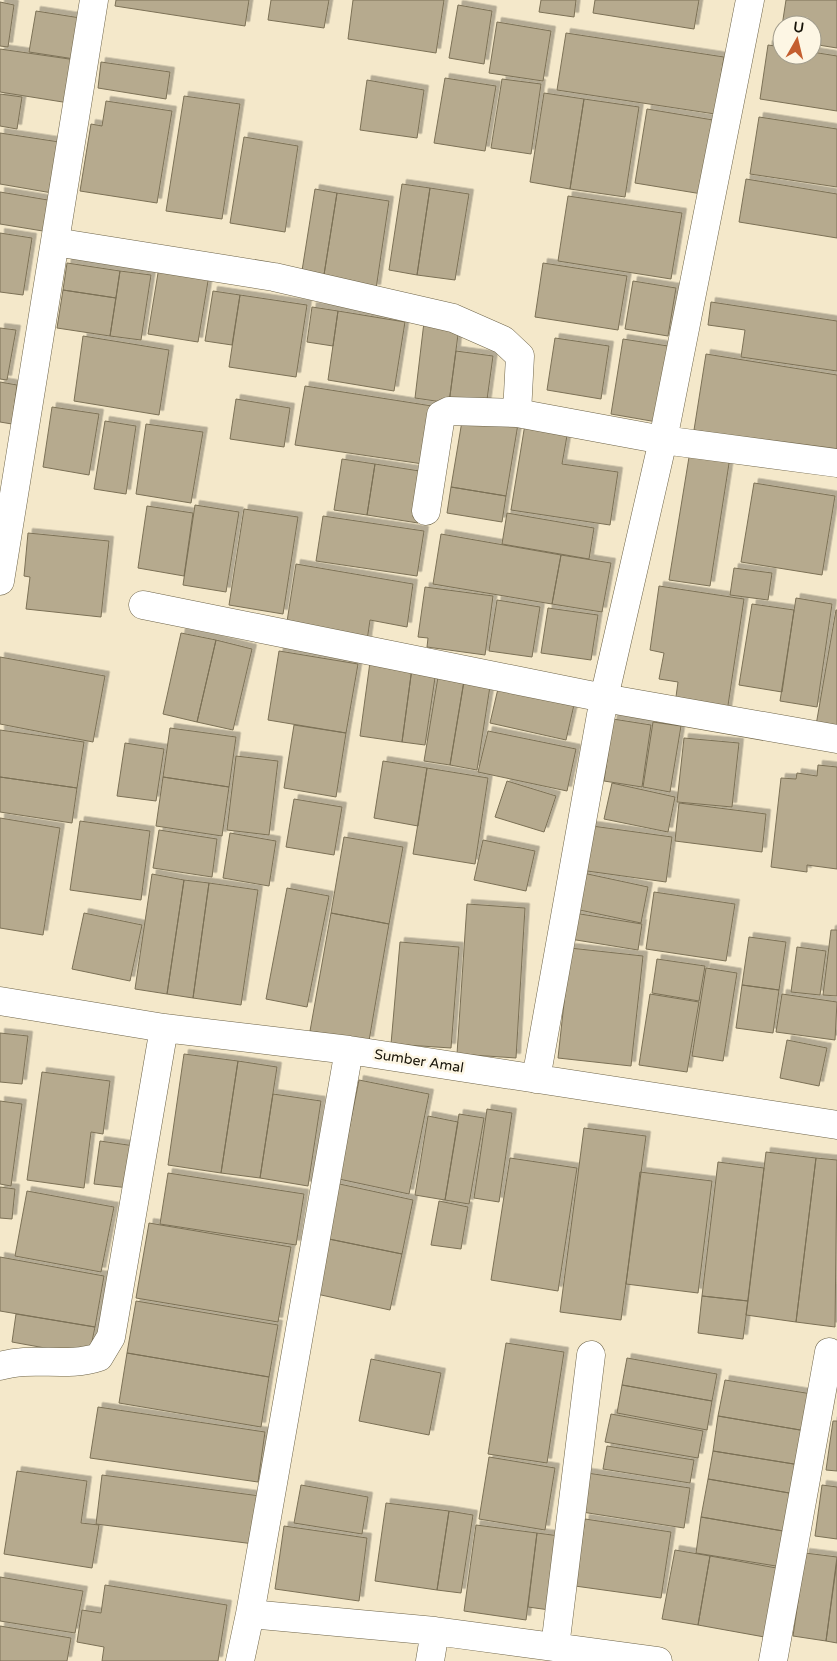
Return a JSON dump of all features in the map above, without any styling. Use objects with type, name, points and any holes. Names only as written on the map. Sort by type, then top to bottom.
[{"type":"street","points":[[0,581],[94,0]]},
{"type":"street","points":[[536,1079],[604,698],[664,440],[750,0]]},
{"type":"street","points":[[55,242],[274,277],[453,318],[503,340],[520,356],[516,414]]},
{"type":"street","points":[[426,511],[441,415],[449,411],[516,414],[664,440],[837,463]]},
{"type":"street","points":[[144,605],[604,698],[837,740]]},
{"type":"street","name":"Sumber Amal","points":[[0,1001],[164,1028],[349,1050],[837,1125]]},
{"type":"street","points":[[0,1366],[14,1361],[82,1363],[99,1358],[112,1337],[164,1028]]},
{"type":"street","points":[[240,1661],[250,1614],[349,1050]]},
{"type":"street","points":[[773,1661],[829,1352]]},
{"type":"street","points":[[555,1647],[591,1355]]},
{"type":"street","points":[[250,1614],[435,1631],[658,1661]]},
{"type":"street","points":[[430,1661],[435,1631]]},
{"type":"building","points":[[116,0],[249,0],[245,26],[115,6]]},
{"type":"building","points":[[271,0],[329,0],[324,28],[268,20]]},
{"type":"building","points":[[353,0],[444,0],[436,53],[348,39]]},
{"type":"building","points":[[541,0],[576,0],[574,17],[539,12]]},
{"type":"building","points":[[595,0],[699,0],[694,29],[593,13]]},
{"type":"building","points":[[786,0],[837,0],[837,48],[822,46],[822,15],[784,15]]},
{"type":"building","points":[[0,2],[14,5],[8,47],[0,46]]},
{"type":"building","points":[[458,5],[492,11],[484,64],[449,58]]},
{"type":"building","points":[[36,11],[87,19],[81,60],[29,52]]},
{"type":"building","points":[[497,22],[551,31],[543,81],[489,73]]},
{"type":"building","points":[[566,33],[724,57],[715,114],[557,90]]},
{"type":"building","points":[[768,45],[772,46],[772,65],[822,65],[822,54],[837,56],[837,111],[760,99]]},
{"type":"building","points":[[0,49],[76,60],[69,103],[0,92]]},
{"type":"building","points":[[101,62],[170,72],[166,99],[98,88]]},
{"type":"building","points":[[445,78],[496,86],[485,151],[434,143]]},
{"type":"building","points":[[502,79],[541,84],[531,154],[491,148]]},
{"type":"building","points":[[367,80],[424,90],[417,138],[360,130]]},
{"type":"building","points":[[544,93],[584,99],[570,189],[530,182]]},
{"type":"building","points":[[0,94],[22,97],[17,129],[0,126]]},
{"type":"building","points":[[184,96],[240,104],[222,219],[166,211]]},
{"type":"building","points":[[584,99],[639,107],[625,197],[570,189]]},
{"type":"building","points":[[106,101],[172,111],[157,203],[80,191],[91,124],[102,126]]},
{"type":"building","points":[[647,109],[713,120],[702,194],[635,183]]},
{"type":"building","points":[[759,117],[837,129],[837,187],[750,174]]},
{"type":"building","points":[[0,133],[66,143],[58,194],[0,184]]},
{"type":"building","points":[[244,137],[298,146],[285,232],[230,223]]},
{"type":"building","points":[[746,179],[837,194],[837,238],[739,222]]},
{"type":"building","points":[[402,184],[430,188],[417,275],[389,270]]},
{"type":"building","points":[[430,188],[469,194],[455,280],[417,275]]},
{"type":"building","points":[[315,189],[337,193],[323,281],[301,277]]},
{"type":"building","points":[[0,192],[54,201],[49,232],[0,224]]},
{"type":"building","points":[[337,193],[389,201],[376,289],[323,281]]},
{"type":"building","points":[[568,196],[682,213],[671,279],[558,261]]},
{"type":"building","points":[[0,233],[32,238],[23,295],[0,292]]},
{"type":"building","points":[[67,263],[120,271],[116,298],[63,290]]},
{"type":"building","points":[[543,263],[627,276],[618,330],[535,317]]},
{"type":"building","points":[[159,267],[209,275],[198,342],[148,334]]},
{"type":"building","points":[[120,271],[151,275],[141,340],[110,336]]},
{"type":"building","points":[[633,281],[676,288],[668,336],[625,329]]},
{"type":"building","points":[[63,290],[116,298],[110,336],[57,328]]},
{"type":"building","points":[[213,291],[240,295],[232,345],[205,341]]},
{"type":"building","points":[[240,295],[307,305],[296,377],[229,367]]},
{"type":"building","points":[[711,302],[837,321],[837,371],[741,357],[745,330],[708,325]]},
{"type":"building","points":[[312,307],[338,311],[333,346],[307,342]]},
{"type":"building","points":[[338,311],[405,322],[394,391],[328,380]]},
{"type":"building","points":[[424,322],[459,327],[449,403],[415,398]]},
{"type":"building","points":[[0,328],[16,330],[7,380],[0,379]]},
{"type":"building","points":[[83,336],[169,350],[159,415],[74,401]]},
{"type":"building","points":[[555,338],[609,346],[601,399],[547,390]]},
{"type":"building","points":[[623,339],[668,346],[657,422],[611,414]]},
{"type":"building","points":[[456,351],[493,356],[486,407],[449,403]]},
{"type":"building","points":[[706,354],[837,375],[837,453],[694,430]]},
{"type":"building","points":[[0,382],[17,385],[12,424],[0,422]]},
{"type":"building","points":[[305,386],[432,406],[423,464],[295,445]]},
{"type":"building","points":[[236,399],[290,408],[284,447],[230,439]]},
{"type":"building","points":[[52,407],[99,414],[89,475],[43,467]]},
{"type":"building","points":[[463,415],[518,424],[506,496],[451,487]]},
{"type":"building","points":[[105,421],[136,426],[126,494],[94,489]]},
{"type":"building","points":[[146,424],[203,432],[191,503],[136,494]]},
{"type":"building","points":[[525,424],[568,430],[562,464],[618,472],[610,525],[511,510]]},
{"type":"building","points":[[690,451],[730,457],[710,586],[669,580]]},
{"type":"building","points":[[342,459],[375,464],[367,515],[334,510]]},
{"type":"building","points":[[375,464],[426,472],[418,523],[367,515]]},
{"type":"building","points":[[754,483],[835,496],[822,575],[741,562]]},
{"type":"building","points":[[451,487],[506,496],[502,522],[447,513]]},
{"type":"building","points":[[195,505],[239,512],[226,592],[183,585]]},
{"type":"building","points":[[147,506],[193,513],[184,576],[138,568]]},
{"type":"building","points":[[244,509],[298,517],[283,614],[229,605]]},
{"type":"building","points":[[507,513],[594,528],[589,559],[502,544]]},
{"type":"building","points":[[323,516],[424,531],[417,576],[316,561]]},
{"type":"building","points":[[28,533],[109,541],[101,617],[26,609],[30,577],[24,576]]},
{"type":"building","points":[[441,534],[561,555],[552,604],[433,584]]},
{"type":"building","points":[[561,555],[611,563],[602,612],[552,604]]},
{"type":"building","points":[[296,564],[413,584],[407,627],[370,620],[367,641],[286,628]]},
{"type":"building","points":[[734,568],[772,573],[768,600],[730,595]]},
{"type":"building","points":[[659,586],[744,599],[727,712],[675,704],[678,682],[659,679],[664,653],[650,650]]},
{"type":"building","points":[[425,587],[493,596],[485,655],[427,647],[428,638],[418,637]]},
{"type":"building","points":[[796,598],[832,604],[817,707],[780,701]]},
{"type":"building","points":[[497,600],[540,607],[532,657],[489,651]]},
{"type":"building","points":[[752,604],[794,610],[782,692],[739,685]]},
{"type":"building","points":[[548,608],[598,615],[591,660],[541,653]]},
{"type":"building","points":[[837,610],[837,735],[815,731]]},
{"type":"building","points":[[181,633],[216,640],[197,722],[163,714]]},
{"type":"building","points":[[216,640],[252,649],[233,730],[197,722]]},
{"type":"building","points":[[279,651],[358,664],[346,733],[268,720]]},
{"type":"building","points":[[0,657],[105,676],[93,742],[0,724]]},
{"type":"building","points":[[370,662],[412,668],[402,742],[360,736]]},
{"type":"building","points":[[412,668],[436,671],[425,745],[402,742]]},
{"type":"building","points":[[439,671],[465,675],[450,765],[424,761]]},
{"type":"building","points":[[465,675],[491,680],[477,770],[450,765]]},
{"type":"building","points":[[500,680],[576,696],[566,740],[490,723]]},
{"type":"building","points":[[613,719],[651,725],[642,787],[604,781]]},
{"type":"building","points":[[653,722],[681,726],[670,792],[643,787]]},
{"type":"building","points":[[294,725],[346,733],[336,797],[284,788]]},
{"type":"building","points":[[170,728],[236,737],[229,787],[163,777]]},
{"type":"building","points":[[0,730],[84,742],[77,788],[0,777]]},
{"type":"building","points":[[488,731],[576,749],[567,791],[478,772]]},
{"type":"building","points":[[684,738],[739,743],[732,807],[677,802]]},
{"type":"building","points":[[125,743],[164,749],[156,801],[117,796]]},
{"type":"building","points":[[236,756],[278,761],[269,835],[227,830]]},
{"type":"building","points":[[383,761],[427,768],[418,826],[374,818]]},
{"type":"building","points":[[818,765],[837,767],[837,869],[807,865],[807,872],[771,867],[781,778],[796,779],[797,773],[817,776]]},
{"type":"building","points":[[427,768],[488,778],[475,864],[413,854]]},
{"type":"building","points":[[0,777],[77,788],[72,823],[0,812]]},
{"type":"building","points":[[163,777],[229,787],[222,836],[156,826]]},
{"type":"building","points":[[507,781],[556,796],[544,832],[495,817]]},
{"type":"building","points":[[612,783],[675,797],[668,832],[604,819]]},
{"type":"building","points":[[294,799],[342,807],[334,855],[286,847]]},
{"type":"building","points":[[679,803],[766,814],[762,852],[675,841]]},
{"type":"building","points":[[0,818],[60,828],[43,935],[0,928]]},
{"type":"building","points":[[80,821],[150,831],[141,900],[70,890]]},
{"type":"building","points":[[585,825],[672,837],[666,882],[580,870]]},
{"type":"building","points":[[159,830],[217,839],[212,877],[153,868]]},
{"type":"building","points":[[230,833],[276,841],[269,886],[223,878]]},
{"type":"building","points":[[344,837],[403,847],[389,924],[331,913]]},
{"type":"building","points":[[483,840],[535,851],[526,891],[474,880]]},
{"type":"building","points":[[583,873],[648,887],[641,923],[575,909]]},
{"type":"building","points":[[152,874],[184,880],[167,994],[135,989]]},
{"type":"building","points":[[184,880],[209,883],[193,998],[167,994]]},
{"type":"building","points":[[209,883],[258,890],[241,1005],[193,998]]},
{"type":"building","points":[[287,888],[329,896],[307,1007],[266,999]]},
{"type":"building","points":[[654,892],[735,904],[726,961],[646,949]]},
{"type":"building","points":[[467,904],[525,908],[516,1058],[457,1054]]},
{"type":"building","points":[[84,913],[142,925],[130,981],[72,969]]},
{"type":"building","points":[[331,913],[389,924],[369,1041],[310,1031]]},
{"type":"building","points":[[574,913],[642,924],[638,950],[570,939]]},
{"type":"building","points":[[831,930],[837,930],[837,996],[823,995]]},
{"type":"building","points":[[749,937],[786,942],[779,990],[742,985]]},
{"type":"building","points":[[400,942],[459,947],[451,1048],[391,1044]]},
{"type":"building","points":[[797,947],[826,951],[820,995],[791,992]]},
{"type":"building","points":[[570,948],[643,956],[631,1066],[558,1058]]},
{"type":"building","points":[[657,959],[705,966],[699,1001],[652,993]]},
{"type":"building","points":[[706,968],[737,973],[723,1061],[692,1056]]},
{"type":"building","points":[[742,985],[779,990],[773,1033],[736,1028]]},
{"type":"building","points":[[650,994],[699,1002],[687,1072],[639,1065]]},
{"type":"building","points":[[782,994],[837,1002],[835,1040],[776,1032]]},
{"type":"building","points":[[0,1033],[28,1036],[22,1084],[0,1082]]},
{"type":"building","points":[[787,1040],[827,1048],[819,1086],[780,1078]]},
{"type":"building","points":[[184,1054],[238,1061],[221,1173],[168,1165]]},
{"type":"building","points":[[238,1061],[277,1067],[260,1178],[221,1173]]},
{"type":"building","points":[[42,1072],[110,1081],[103,1134],[91,1132],[84,1188],[27,1180]]},
{"type":"building","points":[[359,1080],[429,1094],[409,1194],[339,1179]]},
{"type":"building","points":[[273,1094],[321,1101],[308,1186],[260,1178]]},
{"type":"building","points":[[0,1101],[22,1104],[11,1186],[0,1184]]},
{"type":"building","points":[[487,1109],[512,1113],[499,1202],[474,1198]]},
{"type":"building","points":[[459,1114],[484,1118],[469,1204],[445,1200]]},
{"type":"building","points":[[428,1116],[458,1122],[445,1200],[415,1195]]},
{"type":"building","points":[[584,1128],[646,1136],[621,1320],[560,1312]]},
{"type":"building","points":[[100,1141],[135,1146],[129,1188],[94,1184]]},
{"type":"building","points":[[766,1152],[816,1158],[796,1322],[746,1315]]},
{"type":"building","points":[[510,1158],[577,1168],[558,1291],[491,1280]]},
{"type":"building","points":[[816,1158],[837,1160],[835,1327],[796,1322]]},
{"type":"building","points":[[718,1162],[764,1168],[748,1301],[702,1296]]},
{"type":"building","points":[[640,1172],[712,1181],[698,1293],[626,1284]]},
{"type":"building","points":[[168,1173],[304,1194],[296,1245],[160,1224]]},
{"type":"building","points":[[335,1183],[413,1200],[402,1254],[324,1238]]},
{"type":"building","points":[[0,1187],[15,1189],[12,1219],[0,1218]]},
{"type":"building","points":[[27,1191],[114,1207],[101,1272],[15,1256]]},
{"type":"building","points":[[439,1201],[468,1207],[461,1249],[431,1245]]},
{"type":"building","points":[[149,1223],[291,1247],[278,1322],[136,1298]]},
{"type":"building","points":[[324,1238],[402,1254],[390,1310],[312,1293]]},
{"type":"building","points":[[0,1257],[104,1276],[95,1327],[0,1311]]},
{"type":"building","points":[[702,1296],[748,1301],[743,1339],[698,1333]]},
{"type":"building","points":[[136,1301],[278,1325],[269,1377],[127,1353]]},
{"type":"building","points":[[16,1314],[95,1327],[89,1356],[12,1342]]},
{"type":"building","points":[[506,1343],[564,1352],[547,1463],[488,1454]]},
{"type":"building","points":[[127,1353],[269,1377],[261,1427],[119,1403]]},
{"type":"building","points":[[627,1358],[717,1374],[712,1401],[622,1385]]},
{"type":"building","points":[[371,1359],[441,1373],[429,1435],[359,1421]]},
{"type":"building","points":[[725,1380],[812,1394],[806,1431],[718,1416]]},
{"type":"building","points":[[622,1385],[712,1401],[707,1430],[617,1413]]},
{"type":"building","points":[[98,1407],[265,1432],[258,1482],[90,1458]]},
{"type":"building","points":[[611,1414],[703,1431],[698,1458],[605,1442]]},
{"type":"building","points":[[718,1416],[806,1431],[800,1465],[713,1451]]},
{"type":"building","points":[[833,1421],[837,1421],[837,1471],[826,1470]]},
{"type":"building","points":[[607,1446],[694,1460],[690,1483],[603,1469]]},
{"type":"building","points":[[713,1451],[800,1465],[795,1494],[708,1479]]},
{"type":"building","points":[[489,1457],[555,1468],[545,1530],[479,1519]]},
{"type":"building","points":[[17,1471],[87,1481],[81,1523],[99,1525],[92,1568],[4,1554]]},
{"type":"building","points":[[587,1473],[690,1488],[684,1528],[582,1512]]},
{"type":"building","points":[[102,1475],[260,1496],[254,1544],[96,1524]]},
{"type":"building","points":[[708,1479],[795,1494],[789,1532],[701,1517]]},
{"type":"building","points":[[301,1485],[368,1497],[362,1534],[294,1523]]},
{"type":"building","points":[[822,1485],[837,1487],[837,1539],[815,1536]]},
{"type":"building","points":[[386,1503],[449,1511],[437,1590],[375,1581]]},
{"type":"building","points":[[449,1511],[473,1515],[461,1593],[437,1590]]},
{"type":"building","points":[[701,1517],[789,1532],[782,1567],[696,1553]]},
{"type":"building","points":[[585,1519],[671,1532],[661,1598],[575,1586]]},
{"type":"building","points":[[476,1525],[537,1533],[526,1620],[464,1611]]},
{"type":"building","points":[[284,1526],[367,1538],[359,1601],[275,1589]]},
{"type":"building","points":[[537,1533],[567,1537],[557,1611],[528,1607]]},
{"type":"building","points":[[675,1550],[710,1556],[698,1625],[662,1619]]},
{"type":"building","points":[[805,1553],[837,1557],[826,1641],[793,1636]]},
{"type":"building","points":[[710,1556],[782,1569],[770,1638],[698,1625]]},
{"type":"building","points":[[837,1561],[837,1643],[826,1641]]},
{"type":"building","points":[[0,1577],[83,1591],[75,1633],[0,1621]]},
{"type":"building","points":[[105,1585],[227,1605],[218,1661],[102,1661],[104,1647],[77,1642],[82,1610],[101,1613]]},
{"type":"building","points":[[0,1626],[71,1638],[67,1661],[0,1661]]}]
